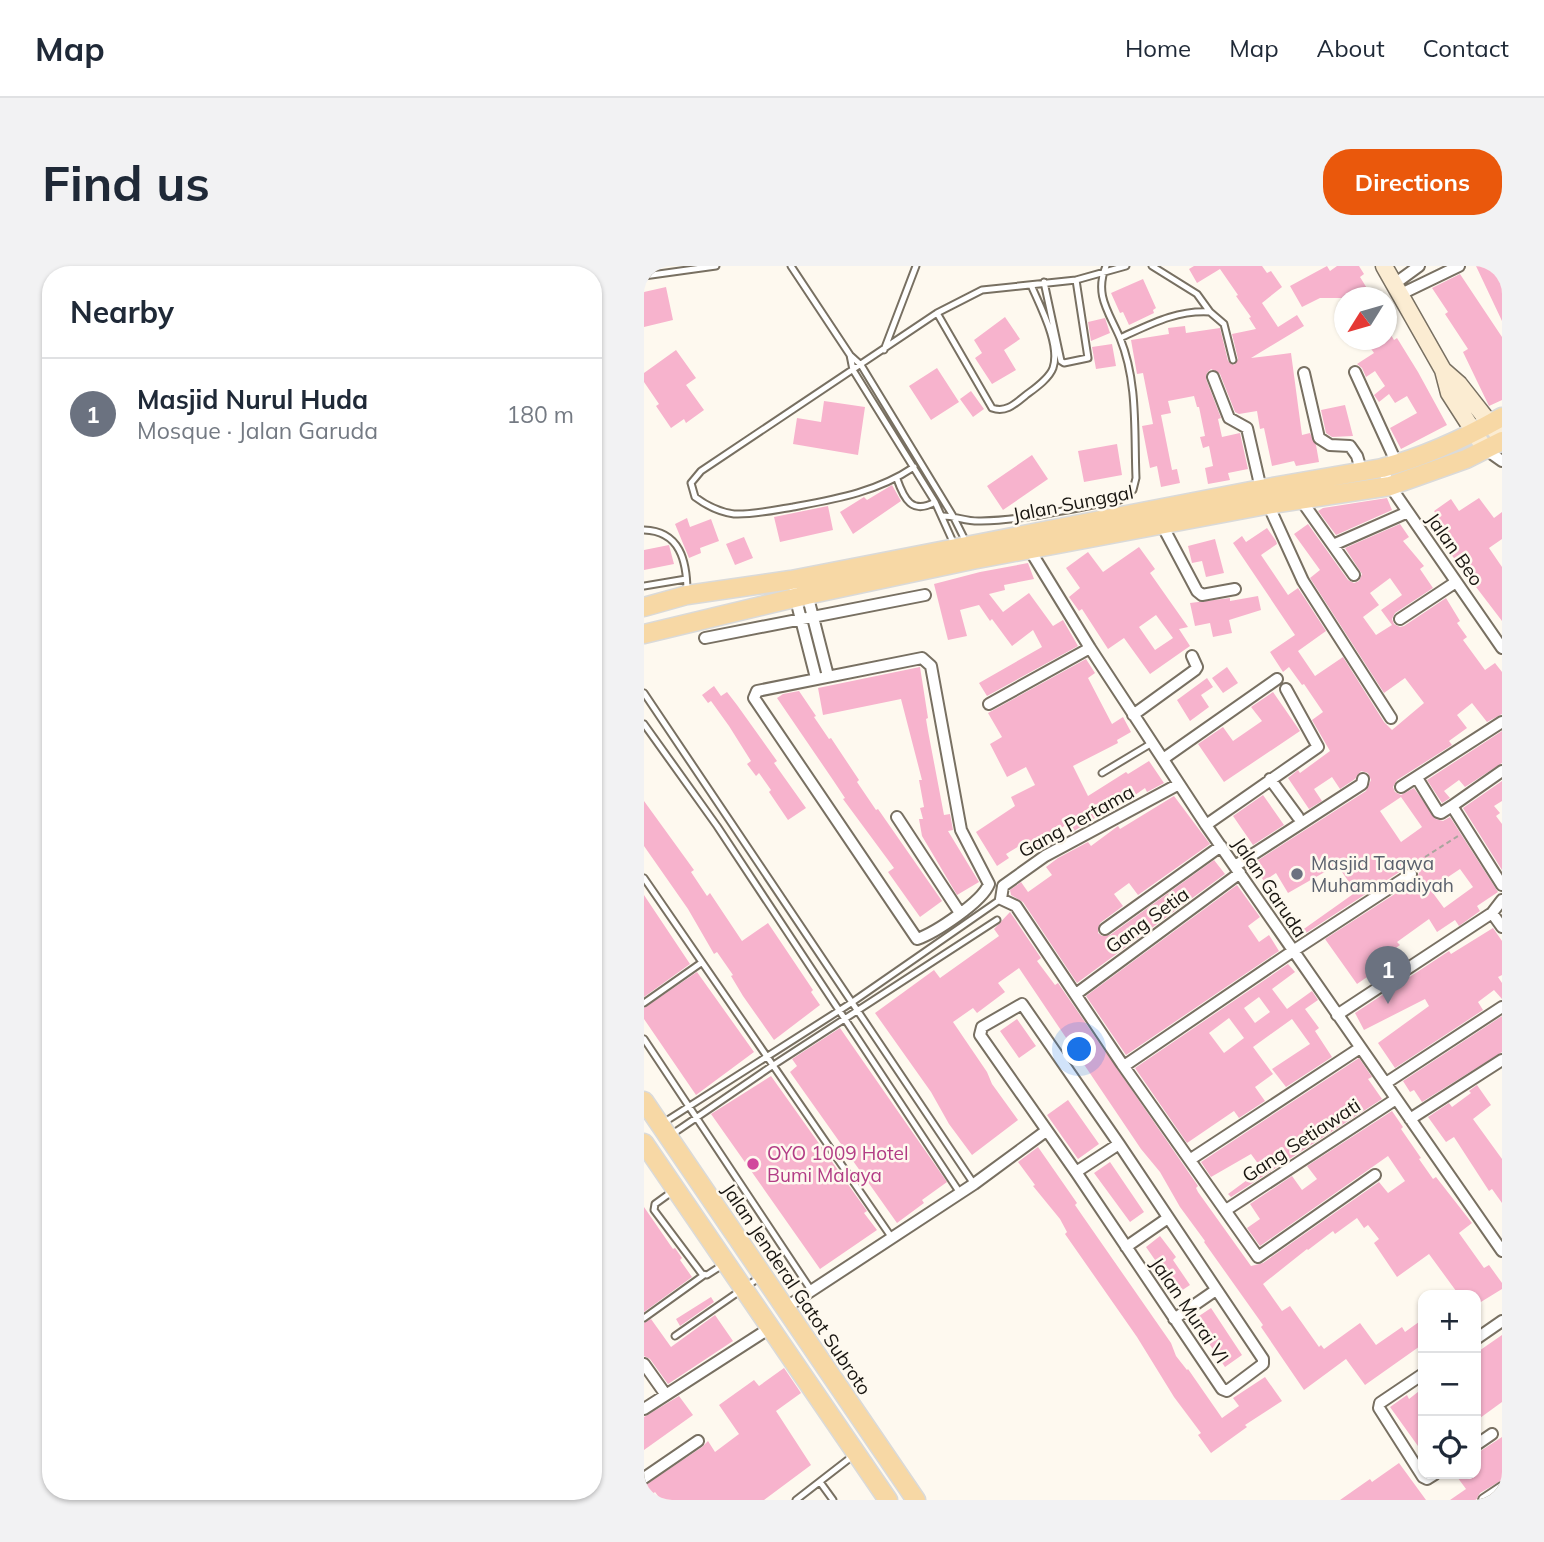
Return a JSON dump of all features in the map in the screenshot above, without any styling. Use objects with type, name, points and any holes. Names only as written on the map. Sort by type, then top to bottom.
[{"type":"main road","name":"Jalan Sunggal","points":[[1028,542],[1162,525],[1390,466],[1475,432],[1497,420]]},
{"type":"main road","name":"Jalan Sunggal","points":[[644,634],[799,588],[964,554],[1264,497],[1301,500],[1390,486],[1466,459],[1502,440]]},
{"type":"main road","name":"Jalan Sunggal","points":[[644,607],[687,587],[799,588]]},
{"type":"main road","name":"Jalan Jenderal Gatot Subroto","points":[[644,1101],[916,1500]]},
{"type":"main road","points":[[645,1145],[887,1499]]},
{"type":"street","points":[[1384,266],[1394,287]]},
{"type":"street","points":[[1397,289],[1419,266]]},
{"type":"street","points":[[1397,290],[1450,268]]},
{"type":"street","points":[[1397,292],[1443,370],[1449,393],[1485,449],[1502,461]]},
{"type":"street","points":[[1443,370],[1497,420],[1502,440]]},
{"type":"street","name":"Jalan Beo","points":[[1355,372],[1390,466],[1390,486],[1502,648]]},
{"type":"street","points":[[1304,373],[1316,434],[1326,443],[1352,447],[1362,473]]},
{"type":"street","points":[[1213,377],[1228,418],[1247,428],[1264,497],[1303,581],[1391,718]]},
{"type":"street","points":[[1301,500],[1354,575]]},
{"type":"street","points":[[1333,545],[1408,512]]},
{"type":"street","points":[[1162,525],[1194,589],[1202,594],[1235,589]]},
{"type":"street","name":"Jalan Garuda","points":[[1028,542],[1090,649],[1206,825],[1501,1247]]},
{"type":"street","points":[[1400,619],[1456,582]]},
{"type":"street","points":[[799,588],[807,619],[828,676]]},
{"type":"street","points":[[705,638],[925,595]]},
{"type":"street","points":[[807,619],[816,678]]},
{"type":"street","points":[[989,704],[1090,649]]},
{"type":"street","points":[[1133,715],[1195,670],[1197,667],[1192,656]]},
{"type":"street","points":[[922,658],[930,666],[961,830],[989,880],[982,896],[920,938],[914,938],[755,701],[754,695],[757,691],[828,676],[922,658]]},
{"type":"street","points":[[1163,759],[1277,679]]},
{"type":"street","points":[[1206,825],[1318,747],[1286,689]]},
{"type":"street","points":[[1401,787],[1502,722]]},
{"type":"street","points":[[1417,778],[1441,813],[1502,771]]},
{"type":"street","points":[[1270,779],[1298,817]]},
{"type":"street","name":"Gang Setia","points":[[1076,994],[1237,869],[1362,784],[1363,779]]},
{"type":"street","name":"Gang Pertama","points":[[1001,899],[1003,886],[1045,856],[1179,784]]},
{"type":"street","points":[[1452,806],[1502,886]]},
{"type":"street","points":[[897,817],[960,913]]},
{"type":"street","points":[[1105,929],[1221,846]]},
{"type":"street","points":[[1127,1064],[1411,874]]},
{"type":"street","points":[[1001,899],[1020,912],[1122,1064],[1191,1158],[1258,1257],[1375,1175]]},
{"type":"street","points":[[1337,1015],[1492,913],[1502,900]]},
{"type":"street","points":[[1492,913],[1502,927]]},
{"type":"street","name":"Jalan Murai VI","points":[[1022,1004],[1264,1362],[1229,1390],[1222,1389],[1046,1131],[979,1033],[982,1027],[1022,1004]]},
{"type":"street","points":[[1386,1083],[1502,1007]]},
{"type":"street","points":[[1191,1158],[1360,1048]]},
{"type":"street","points":[[1410,1119],[1502,1060]]},
{"type":"street","name":"Gang Setiawati","points":[[1226,1210],[1396,1098]]},
{"type":"street","points":[[785,1308],[893,1239],[1046,1131]]},
{"type":"street","points":[[1076,1172],[1119,1144]]},
{"type":"street","points":[[1126,1247],[1168,1218]]},
{"type":"street","points":[[1174,1319],[1216,1290]]},
{"type":"street","points":[[1481,1336],[1502,1321]]},
{"type":"street","points":[[644,1409],[770,1328]]},
{"type":"street","points":[[644,1364],[666,1395]]},
{"type":"street","points":[[1418,1377],[1380,1403],[1378,1408],[1418,1469]]},
{"type":"street","points":[[1481,1442],[1492,1434]]},
{"type":"street","points":[[644,1478],[698,1441]]},
{"type":"street","points":[[1485,1500],[1502,1488]]},
{"type":"lane","points":[[644,276],[716,266]]},
{"type":"lane","points":[[791,266],[850,355],[861,365],[954,516],[964,554]]},
{"type":"lane","points":[[884,350],[916,266]]},
{"type":"lane","points":[[943,516],[954,516],[967,521],[998,520],[1120,500],[1133,490],[1136,478],[1132,377],[1120,338],[1101,300],[1106,266]]},
{"type":"lane","points":[[914,467],[897,479],[855,495],[763,512],[735,514],[717,510],[693,493],[691,483],[701,471],[937,313],[982,290],[1076,280],[1126,266]]},
{"type":"lane","points":[[1153,266],[1198,294],[1210,312],[1223,324],[1233,360]]},
{"type":"lane","points":[[1044,282],[1061,361],[1064,363],[1088,358],[1076,280]]},
{"type":"lane","points":[[937,313],[992,408],[1003,410],[1033,390],[1049,374],[1054,364],[1050,331],[1031,285]]},
{"type":"lane","points":[[1120,338],[1170,315],[1192,311],[1210,312]]},
{"type":"lane","points":[[850,355],[853,370],[914,467],[964,554]]},
{"type":"lane","points":[[897,479],[909,503],[927,506],[935,502]]},
{"type":"lane","points":[[644,530],[656,531],[670,537],[682,557],[687,587],[644,586]]},
{"type":"lane","points":[[644,693],[974,1184]]},
{"type":"lane","points":[[644,724],[717,826],[960,1193]]},
{"type":"lane","points":[[1102,773],[1152,743]]},
{"type":"lane","points":[[717,826],[729,817]]},
{"type":"lane","points":[[644,878],[893,1239]]},
{"type":"lane","points":[[664,1130],[688,1107],[851,1003],[1001,899]]},
{"type":"lane","points":[[664,1130],[696,1118],[998,920]]},
{"type":"lane","points":[[925,953],[933,962]]},
{"type":"lane","points":[[644,1003],[701,963]]},
{"type":"lane","points":[[644,1040],[812,1292]]},
{"type":"lane","points":[[676,1189],[655,1204],[654,1210],[704,1275]]},
{"type":"lane","points":[[644,1318],[726,1262]]},
{"type":"lane","points":[[675,1336],[763,1276]]},
{"type":"lane","points":[[796,1500],[856,1453]]},
{"type":"lane","points":[[820,1482],[833,1500]]},
{"type":"path","points":[[1425,857],[1467,830]]},
{"type":"building","points":[[1194,266],[1262,266],[1267,273],[1271,271],[1282,287],[1262,303],[1278,327],[1297,315],[1304,326],[1251,358],[1291,353],[1302,435],[1310,433],[1316,445],[1319,462],[1296,466],[1294,461],[1272,466],[1264,428],[1260,429],[1257,411],[1239,414],[1235,412],[1220,374],[1211,369],[1206,379],[1221,418],[1218,419],[1222,437],[1240,433],[1248,469],[1228,473],[1230,480],[1208,484],[1205,468],[1213,466],[1209,446],[1203,448],[1200,437],[1205,436],[1194,396],[1168,401],[1171,413],[1161,415],[1172,470],[1177,469],[1180,483],[1161,487],[1157,466],[1150,468],[1142,426],[1153,424],[1143,373],[1137,374],[1131,340],[1169,334],[1168,328],[1185,326],[1186,333],[1220,328],[1228,361],[1234,365],[1238,359],[1232,334],[1256,329],[1220,269],[1197,283],[1189,269]]},
{"type":"building","points":[[1327,266],[1330,271],[1337,266],[1359,266],[1364,274],[1360,277],[1366,287],[1334,287],[1334,298],[1320,298],[1302,307],[1290,286]]},
{"type":"building","points":[[1476,266],[1502,266],[1502,321]]},
{"type":"building","points":[[1460,274],[1502,337],[1502,400],[1489,406],[1463,352],[1468,349],[1432,288]]},
{"type":"building","points":[[1143,279],[1156,308],[1154,313],[1129,325],[1111,293]]},
{"type":"building","points":[[666,287],[673,320],[644,327],[644,292]]},
{"type":"building","points":[[1005,317],[1020,339],[1004,350],[1016,370],[992,384],[975,358],[982,353],[974,340]]},
{"type":"building","points":[[1105,318],[1110,333],[1091,341],[1088,322]]},
{"type":"building","points":[[1397,338],[1447,425],[1401,449],[1390,428],[1417,413],[1407,396],[1395,403],[1389,394],[1379,402],[1374,395],[1385,386],[1375,371],[1366,377],[1357,364],[1374,353],[1372,350],[1397,350]]},
{"type":"building","points":[[1112,344],[1116,366],[1096,369],[1092,347]]},
{"type":"building","points":[[676,350],[696,378],[686,385],[704,410],[686,423],[684,419],[671,428],[644,382],[644,373]]},
{"type":"building","points":[[937,368],[959,402],[931,420],[909,386]]},
{"type":"building","points":[[971,391],[984,409],[973,417],[960,399]]},
{"type":"building","points":[[824,401],[865,407],[858,455],[793,444],[797,418],[821,422]]},
{"type":"building","points":[[1345,405],[1353,436],[1332,437],[1326,433],[1321,410]]},
{"type":"building","points":[[1117,444],[1122,475],[1084,482],[1078,451]]},
{"type":"building","points":[[1032,455],[1048,479],[1003,510],[987,486]]},
{"type":"building","points":[[892,485],[901,501],[853,534],[840,512],[864,497],[867,500]]},
{"type":"building","points":[[1387,498],[1392,510],[1336,535],[1318,511],[1323,508]]},
{"type":"building","points":[[1479,498],[1494,518],[1502,512],[1502,539],[1489,548],[1502,567],[1502,621],[1444,545],[1453,539],[1434,511],[1451,499],[1459,511]]},
{"type":"building","points":[[828,506],[833,530],[780,542],[774,517]]},
{"type":"building","points":[[687,518],[690,527],[711,519],[719,541],[700,548],[701,553],[689,558],[675,524]]},
{"type":"building","points":[[1308,524],[1348,580],[1354,583],[1359,581],[1362,574],[1345,548],[1400,524],[1409,537],[1403,541],[1424,566],[1420,569],[1433,588],[1395,613],[1392,619],[1394,624],[1404,626],[1446,598],[1460,621],[1457,623],[1467,637],[1463,640],[1485,670],[1495,663],[1502,672],[1502,714],[1487,722],[1472,703],[1457,715],[1467,728],[1449,741],[1452,745],[1397,780],[1393,787],[1395,792],[1401,795],[1414,788],[1436,819],[1443,821],[1450,817],[1498,892],[1477,906],[1480,911],[1459,926],[1455,920],[1437,932],[1429,919],[1397,942],[1400,945],[1376,962],[1380,968],[1357,984],[1325,939],[1415,881],[1419,873],[1414,867],[1407,867],[1303,935],[1301,931],[1356,892],[1337,865],[1288,893],[1276,873],[1264,881],[1256,870],[1253,872],[1249,866],[1366,791],[1371,780],[1368,773],[1361,771],[1355,779],[1340,789],[1332,777],[1314,789],[1322,801],[1309,809],[1288,778],[1298,770],[1300,773],[1330,751],[1312,720],[1323,712],[1289,667],[1283,672],[1270,652],[1295,635],[1233,543],[1242,536],[1246,542],[1267,528],[1276,541],[1277,544],[1261,555],[1288,595],[1298,588],[1326,631],[1298,651],[1315,676],[1343,657],[1384,722],[1392,730],[1424,703],[1405,678],[1384,693],[1310,578],[1320,570],[1294,534]],"holes":[[[1390,578],[1402,595],[1381,610],[1392,625],[1376,635],[1363,617],[1379,605],[1370,593]],[[1401,797],[1422,827],[1401,842],[1380,811]],[[1460,869],[1473,887],[1444,908],[1430,889]]]},
{"type":"building","points":[[744,537],[753,558],[735,565],[726,544]]},
{"type":"building","points":[[1215,539],[1224,573],[1206,577],[1202,561],[1192,563],[1188,546]]},
{"type":"building","points":[[669,545],[674,564],[644,570],[644,550]]},
{"type":"building","points":[[1139,547],[1155,569],[1150,573],[1188,627],[1179,629],[1190,646],[1150,674],[1124,638],[1108,649],[1082,609],[1079,611],[1069,597],[1080,588],[1066,568],[1088,552],[1103,572]],"holes":[[[1156,615],[1173,638],[1155,650],[1139,627]]]},
{"type":"building","points":[[1028,563],[1034,579],[1004,585],[1005,590],[989,594],[1003,612],[1029,593],[1053,626],[1063,620],[1078,646],[987,696],[979,683],[1042,647],[1033,630],[1012,646],[979,605],[960,610],[967,636],[948,640],[934,584]]},
{"type":"building","points":[[1258,596],[1261,610],[1229,620],[1232,633],[1213,637],[1210,623],[1195,626],[1190,603],[1230,598],[1230,601]]},
{"type":"building","points":[[1086,659],[1095,673],[1088,678],[1112,724],[1123,717],[1131,732],[1117,740],[1118,743],[1073,766],[1088,796],[1149,761],[1164,783],[1147,792],[1145,788],[1114,810],[1104,815],[1103,813],[1074,831],[1069,823],[1041,841],[1044,845],[1033,852],[1026,842],[1006,854],[1009,858],[997,866],[976,832],[1015,806],[1011,797],[1035,785],[1026,767],[1007,777],[990,744],[1002,737],[988,713]]},
{"type":"building","points":[[920,667],[928,718],[926,719],[944,815],[950,814],[953,830],[948,831],[979,882],[957,895],[922,836],[919,819],[923,819],[920,808],[924,807],[919,780],[922,780],[901,699],[823,715],[818,688]]},
{"type":"building","points":[[1227,667],[1238,683],[1223,693],[1212,678]]},
{"type":"building","points":[[1207,678],[1213,687],[1201,695],[1209,707],[1190,721],[1177,700]]},
{"type":"building","points":[[714,686],[721,696],[727,692],[737,705],[806,808],[788,820],[759,773],[756,776],[747,764],[751,761],[729,726],[711,701],[708,703],[702,695]]},
{"type":"building","points":[[799,691],[876,810],[878,809],[942,901],[920,917],[888,872],[894,868],[843,799],[845,798],[777,698]]},
{"type":"building","points":[[1273,692],[1300,731],[1224,782],[1198,744],[1223,727],[1233,741],[1262,721],[1251,707]]},
{"type":"building","points":[[1502,731],[1502,763],[1465,787],[1459,780],[1444,791],[1450,798],[1442,803],[1427,780]]},
{"type":"building","points":[[1502,781],[1502,801],[1494,806],[1500,813],[1496,816],[1502,824],[1502,870],[1463,808]]},
{"type":"building","points":[[1263,795],[1284,825],[1253,845],[1233,816]]},
{"type":"building","points":[[1174,796],[1210,844],[1138,895],[1129,883],[1114,894],[1123,906],[1100,923],[1098,933],[1102,936],[1110,935],[1214,860],[1225,874],[1077,983],[1023,902],[1011,895],[1010,890],[1021,882],[1028,892],[1052,875],[1046,867],[1058,858],[1088,842],[1091,846],[1118,826],[1120,829]]},
{"type":"building","points":[[644,801],[694,870],[691,872],[707,896],[710,893],[742,941],[768,923],[813,990],[811,992],[820,1005],[774,1040],[743,996],[731,976],[733,975],[717,952],[714,954],[688,909],[644,846]]},
{"type":"building","points":[[1237,885],[1260,917],[1248,926],[1259,942],[1269,935],[1279,951],[1126,1055],[1086,996]]},
{"type":"building","points":[[644,895],[690,964],[644,997]]},
{"type":"building","points":[[1010,912],[1041,958],[1037,961],[1055,985],[1058,983],[1251,1266],[1263,1263],[1379,1182],[1388,1193],[1405,1181],[1388,1156],[1260,1246],[1247,1228],[1260,1219],[1250,1204],[1292,1176],[1302,1190],[1317,1179],[1307,1166],[1392,1111],[1433,1179],[1436,1177],[1472,1223],[1459,1233],[1484,1268],[1489,1265],[1502,1283],[1502,1289],[1481,1302],[1481,1290],[1455,1290],[1429,1254],[1397,1277],[1374,1243],[1379,1239],[1368,1225],[1364,1228],[1357,1218],[1307,1249],[1263,1284],[1282,1311],[1290,1306],[1319,1347],[1321,1345],[1324,1349],[1360,1323],[1376,1345],[1402,1327],[1405,1332],[1418,1323],[1418,1348],[1365,1385],[1346,1359],[1304,1390],[1261,1327],[1263,1325],[1180,1207],[1160,1172],[1141,1149],[1019,968],[998,983],[1005,992],[977,1013],[973,1008],[953,1022],[1018,1120],[972,1155],[875,1013],[934,970],[940,978],[999,936],[994,929]]},
{"type":"building","points":[[1493,928],[1502,941],[1502,975],[1498,977],[1502,983],[1502,999],[1494,990],[1478,1002],[1483,1010],[1395,1068],[1378,1043],[1429,1006],[1425,999],[1364,1030],[1355,1013],[1449,951],[1451,954]]},
{"type":"building","points":[[1288,964],[1295,972],[1272,989],[1287,1009],[1312,991],[1318,1000],[1305,1009],[1319,1028],[1315,1031],[1332,1057],[1286,1087],[1272,1069],[1310,1044],[1292,1019],[1253,1047],[1273,1074],[1255,1087],[1265,1101],[1239,1118],[1234,1111],[1187,1143],[1135,1068]],"holes":[[[1259,997],[1270,1012],[1255,1023],[1244,1008]],[[1229,1018],[1244,1038],[1224,1053],[1209,1033]]]},
{"type":"building","points":[[697,972],[754,1052],[696,1095],[644,1019],[644,1008]]},
{"type":"building","points":[[1502,1016],[1502,1052],[1422,1102],[1414,1090],[1410,1092],[1403,1081]]},
{"type":"building","points":[[1017,1019],[1036,1046],[1019,1058],[1000,1031]]},
{"type":"building","points":[[840,1028],[947,1182],[897,1223],[790,1072],[797,1066],[792,1059]]},
{"type":"building","points":[[1359,1058],[1372,1077],[1368,1079],[1382,1099],[1231,1197],[1228,1194],[1262,1169],[1251,1154],[1211,1177],[1201,1162]]},
{"type":"building","points":[[771,1076],[867,1211],[864,1213],[877,1230],[820,1269],[711,1114]]},
{"type":"building","points":[[1477,1085],[1491,1105],[1473,1119],[1502,1159],[1502,1203],[1492,1189],[1489,1191],[1454,1137],[1446,1142],[1428,1117],[1449,1103],[1452,1107]]},
{"type":"building","points":[[1068,1100],[1099,1144],[1078,1159],[1047,1115]]},
{"type":"building","points":[[1038,1147],[1171,1343],[1176,1356],[1222,1418],[1239,1406],[1233,1398],[1265,1377],[1282,1401],[1245,1425],[1247,1427],[1211,1453],[1198,1435],[1201,1433],[1174,1397],[1137,1337],[1065,1234],[1067,1232],[1060,1219],[1033,1186],[1035,1185],[1018,1162]]},
{"type":"building","points":[[1110,1162],[1144,1212],[1130,1222],[1094,1173]]},
{"type":"building","points":[[644,1207],[682,1258],[680,1260],[692,1277],[644,1312]]},
{"type":"building","points":[[1160,1236],[1176,1257],[1173,1260],[1190,1285],[1178,1293],[1146,1247]]},
{"type":"building","points":[[711,1297],[714,1302],[680,1326],[676,1319]]},
{"type":"building","points":[[1211,1308],[1242,1355],[1225,1367],[1193,1320]]},
{"type":"building","points":[[715,1315],[733,1341],[668,1384],[650,1359],[644,1356],[644,1323],[651,1319],[671,1347]]},
{"type":"building","points":[[1502,1335],[1502,1402],[1481,1417],[1481,1353],[1481,1350]]},
{"type":"building","points":[[784,1368],[801,1393],[776,1411],[811,1465],[764,1500],[661,1500],[655,1492],[650,1496],[644,1486],[708,1441],[715,1452],[739,1434],[719,1405],[754,1380],[759,1386]]},
{"type":"building","points":[[1418,1392],[1418,1446],[1390,1407],[1407,1395],[1409,1399]]},
{"type":"building","points":[[679,1396],[693,1415],[644,1450],[644,1417]]},
{"type":"building","points":[[1502,1437],[1502,1480],[1480,1493],[1476,1500],[1450,1500],[1466,1489],[1459,1479],[1481,1479],[1481,1451]]},
{"type":"building","points":[[1399,1463],[1426,1500],[1340,1500],[1370,1479],[1372,1482]]},
{"type":"place","name":"Masjid Taqwa Muhammadiyah","points":[[1297,874]]},
{"type":"place","name":"Masjid Nurul Huda","points":[[1388,1004]]},
{"type":"place","name":"OYO 1009 Hotel Bumi Malaya","points":[[753,1164]]}]
